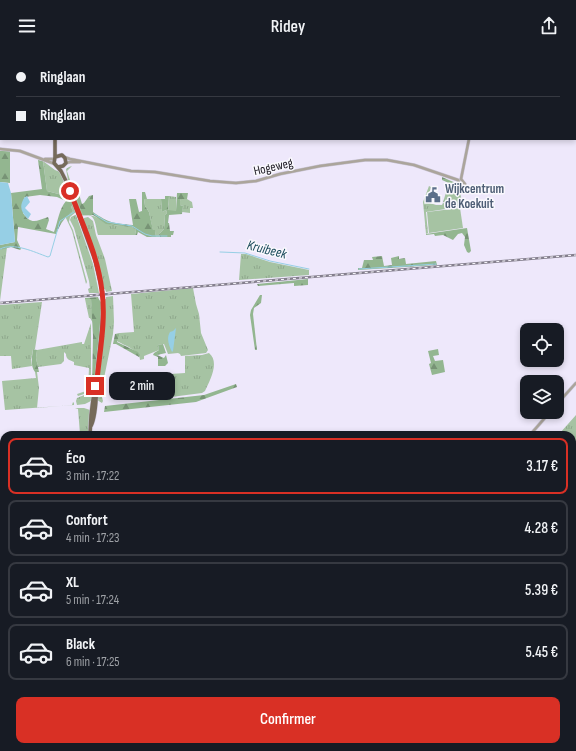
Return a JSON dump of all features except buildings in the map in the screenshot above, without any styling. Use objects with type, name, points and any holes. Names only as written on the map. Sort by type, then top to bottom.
[{"type":"main road","points":[[55,140],[66,159],[65,170],[67,183],[94,260],[102,290],[102,330],[97,380],[92,404],[90,431]]},
{"type":"main road","points":[[55,140],[55,158],[57,166],[67,183]]},
{"type":"main road","points":[[55,158],[63,156]]},
{"type":"main road","points":[[57,166],[61,167],[65,163]]},
{"type":"street","name":"Hogeweg","points":[[63,156],[70,159],[132,171],[156,172],[210,181],[236,183],[256,181],[280,174],[320,166],[365,160],[387,160],[414,165],[459,179],[468,140]]},
{"type":"street","points":[[0,149],[13,149],[50,160],[55,158]]},
{"type":"street","points":[[41,158],[57,166]]},
{"type":"street","name":"Hogeweg","points":[[65,163],[90,163]]},
{"type":"street","points":[[564,396],[576,383]]},
{"type":"street","points":[[533,431],[544,419]]},
{"type":"green space","points":[[0,151],[10,151],[10,183],[0,182]]},
{"type":"green space","points":[[38,160],[43,161],[47,191],[70,197],[73,205],[71,207],[73,211],[63,221],[56,234],[18,227],[17,240],[21,249],[11,247],[0,250],[0,245],[15,242],[11,193],[42,189]],"holes":[[[40,195],[57,197],[66,201],[60,211],[54,232],[46,229],[49,220],[48,217],[37,221],[31,221],[23,213],[25,197]]]},
{"type":"green space","points":[[43,161],[60,172],[70,197],[47,191]]},
{"type":"green space","points":[[72,166],[67,171],[73,189],[85,215],[93,216],[110,224],[132,227],[136,230],[135,235],[98,235],[93,217],[81,215],[68,180],[66,169]]},
{"type":"green space","points":[[442,177],[458,184],[463,207],[443,202],[444,199],[459,204],[455,188],[451,184],[442,180]]},
{"type":"green space","points":[[449,183],[456,189],[459,204],[444,199]]},
{"type":"green space","points":[[429,186],[431,187],[428,198],[431,199],[430,203],[442,205],[443,203],[459,207],[426,212],[428,233],[426,234],[423,202]]},
{"type":"green space","points":[[74,192],[79,194],[82,204],[89,196],[93,195],[93,212],[103,218],[116,223],[133,225],[129,199],[136,199],[139,212],[142,211],[142,192],[145,192],[147,199],[144,199],[145,206],[149,212],[156,237],[147,237],[138,232],[137,235],[135,235],[136,230],[132,227],[106,224],[93,215],[83,215]]},
{"type":"green space","points":[[177,193],[188,193],[187,199],[180,200],[180,205],[183,206],[182,214],[169,215],[168,223],[170,231],[174,231],[173,235],[171,235],[171,237],[160,237],[159,234],[164,229],[165,215],[167,213],[166,210],[162,212],[161,199],[165,199],[165,196],[169,196],[168,210],[176,211]]},
{"type":"green space","points":[[169,196],[176,197],[176,211],[168,211]]},
{"type":"green space","points":[[144,199],[161,199],[162,212],[166,210],[167,213],[165,215],[164,229],[159,234],[160,237],[156,237],[155,231],[153,231],[149,212],[145,206]]},
{"type":"green space","points":[[181,199],[187,199],[192,202],[193,208],[190,208],[190,213],[182,212],[183,206],[180,205],[179,202]]},
{"type":"green space","points":[[73,205],[76,212],[70,217],[69,222],[73,230],[87,282],[86,284],[72,231],[65,216],[73,211],[71,207]]},
{"type":"green space","points":[[460,208],[463,228],[429,233],[427,212]]},
{"type":"green space","points":[[75,215],[93,264],[99,293],[89,293],[89,281],[74,228],[70,220],[71,217]]},
{"type":"green space","points":[[88,217],[93,221],[96,235],[105,259],[112,291],[106,292],[104,289],[98,264],[83,220],[84,218]]},
{"type":"green space","points":[[467,228],[471,251],[469,253],[464,245],[465,237],[462,233],[458,234],[453,240],[443,235],[426,235],[426,234]]},
{"type":"green space","points":[[7,247],[0,301],[0,250]]},
{"type":"green space","points":[[241,254],[309,270],[309,275],[239,280]]},
{"type":"green space","points":[[382,256],[384,266],[392,265],[391,258],[399,256],[399,259],[405,258],[406,264],[436,261],[437,265],[358,270],[358,268],[362,268],[364,260],[373,260],[372,257]]},
{"type":"green space","points":[[308,279],[308,285],[294,286],[294,283],[258,286],[257,284]]},
{"type":"green space","points":[[193,288],[199,314],[201,333],[208,350],[206,353],[181,356],[178,353],[168,354],[164,344],[158,345],[159,350],[144,356],[144,359],[140,360],[135,351],[117,341],[120,333],[134,332],[131,294]]},
{"type":"green space","points":[[260,295],[262,295],[261,303],[254,308],[253,314],[257,350],[255,350],[250,315],[251,310]]},
{"type":"green space","points":[[113,296],[113,334],[101,393],[102,403],[97,400],[105,321],[105,299],[106,297]]},
{"type":"green space","points":[[98,297],[101,302],[100,331],[98,359],[92,385],[93,336],[91,299],[85,298]]},
{"type":"green space","points":[[85,299],[91,299],[93,323],[89,318]]},
{"type":"green space","points":[[42,302],[35,349],[33,349],[31,360],[32,366],[12,369],[11,356],[0,356],[0,305]]},
{"type":"green space","points":[[91,323],[91,385],[87,393],[78,396],[77,394],[86,391],[88,388],[89,368],[74,365],[74,362],[68,359],[64,352],[64,361],[61,364],[38,367],[36,358],[37,350],[82,342],[82,344],[84,344]]},
{"type":"green space","points":[[120,333],[117,342],[138,352],[140,355],[139,357],[116,344],[113,344],[115,334]]},
{"type":"green space","points":[[163,344],[166,353],[157,355],[164,358],[166,355],[168,363],[165,366],[158,366],[158,357],[153,355],[159,350],[158,345]]},
{"type":"green space","points":[[33,349],[37,350],[36,358],[39,372],[35,372],[32,367]]},
{"type":"green space","points":[[438,349],[439,355],[433,356],[435,361],[443,360],[445,372],[432,375],[428,351]]},
{"type":"green space","points":[[209,353],[214,361],[214,366],[205,391],[202,393],[171,397],[170,374],[185,373],[185,356]]},
{"type":"green space","points":[[35,372],[37,372],[39,388],[37,408],[5,410],[2,381],[36,378]]},
{"type":"green space","points":[[236,384],[237,387],[196,402],[104,412],[105,406],[204,395]]},
{"type":"green space","points":[[92,385],[91,401],[85,404],[77,405],[77,398],[89,393]]},
{"type":"green space","points":[[75,408],[90,410],[88,431],[80,431],[78,409]]},
{"type":"green space","points":[[576,415],[576,431],[562,431]]},
{"type":"water","points":[[0,182],[8,183],[11,193],[15,242],[0,245]]},
{"type":"water","points":[[27,196],[30,202],[25,208],[31,214],[28,219],[22,212],[21,207],[22,201]]},
{"type":"water","points":[[176,328],[172,352],[168,337],[170,332]]},
{"type":"waterway","name":"Kruibeek","points":[[0,249],[6,247],[18,247],[48,257],[50,256],[60,221],[74,212]]},
{"type":"waterway","name":"Kruibeek","points":[[94,214],[107,222],[132,226],[145,234],[152,236],[167,236]]},
{"type":"waterway","name":"Kruibeek","points":[[220,252],[245,253],[270,261],[309,269]]},
{"type":"waterway","name":"Kruibeek","points":[[359,269],[436,264]]},
{"type":"railway","points":[[0,303],[576,255]]},
{"type":"place","name":"Wijkcentrum de Koekuit","points":[[433,195]]},
{"type":"route","points":[[70,191],[98,272],[102,290],[103,326],[95,386]]}]
